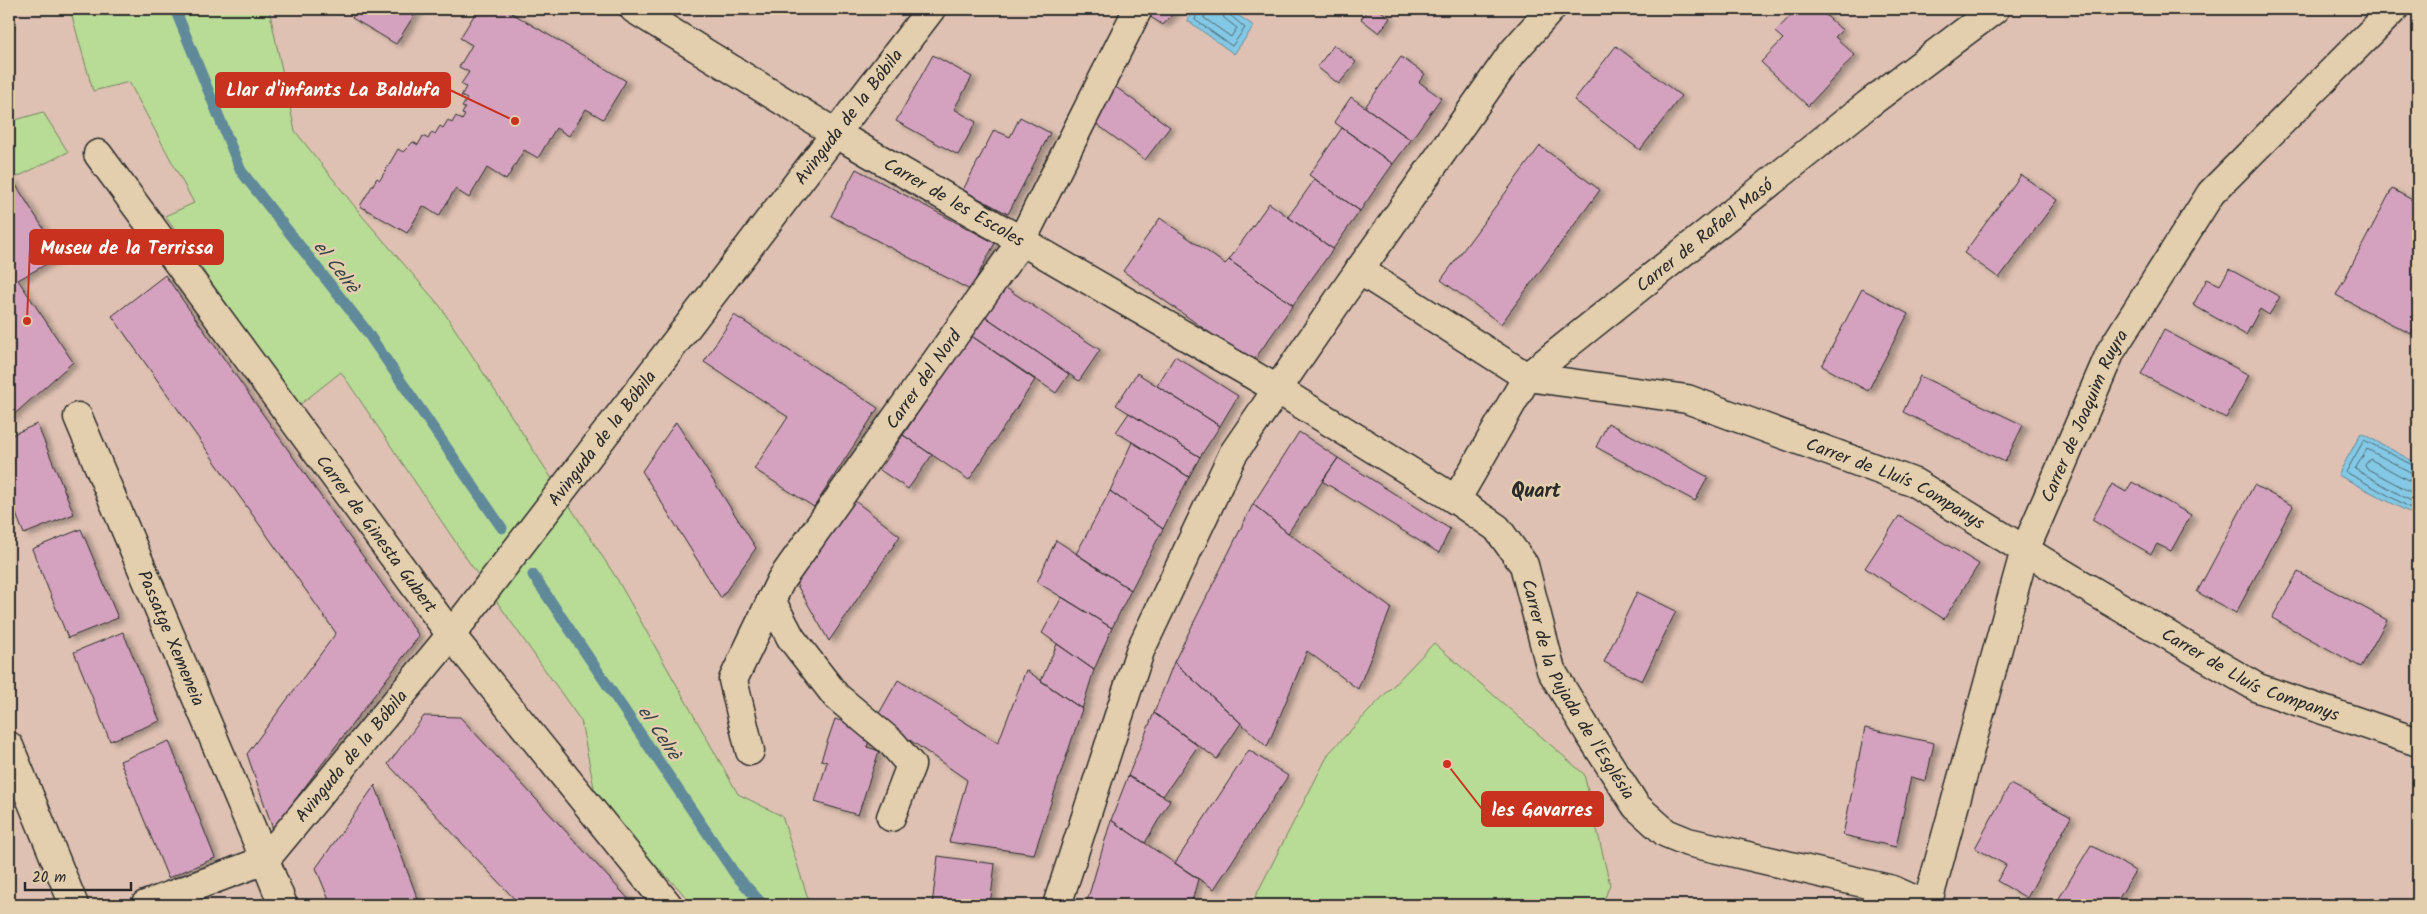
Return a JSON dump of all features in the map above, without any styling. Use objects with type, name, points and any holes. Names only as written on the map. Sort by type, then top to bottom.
[{"type":"street","name":"Carrer de les Escoles","points":[[634,9],[834,133],[1277,389]]},
{"type":"street","name":"Avinguda de la Bóbila","points":[[265,860],[451,635],[834,133],[931,9]]},
{"type":"street","name":"Carrer del Nord","points":[[750,751],[733,680],[771,600],[782,580],[1022,240],[1138,9]]},
{"type":"street","points":[[1057,905],[1140,651],[1232,454],[1512,53],[1551,9]]},
{"type":"street","name":"Carrer de Rafael Masó","points":[[1456,500],[1528,377],[1867,105],[1995,9]]},
{"type":"street","name":"Carrer de Joaquim Ruyra","points":[[1927,905],[2025,550],[2111,351],[2211,193],[2394,9]]},
{"type":"street","name":"Carrer de Ginesta Gubert","points":[[98,154],[451,635],[668,905]]},
{"type":"street","name":"Carrer de Lluís Companys","points":[[1359,270],[1528,377],[1687,399],[1915,483],[2258,688],[2418,742]]},
{"type":"street","name":"Carrer de la Pujada de l'Església","points":[[1277,389],[1456,500],[1497,528],[1524,565],[1551,670],[1636,806],[1666,833],[1688,842],[1892,890],[1927,905]]},
{"type":"street","name":"Passatge Xemeneia","points":[[78,417],[284,905]]},
{"type":"street","points":[[771,600],[791,638],[836,696],[892,742],[911,765],[891,817]]},
{"type":"street","points":[[9,746],[74,905]]},
{"type":"street","points":[[146,905],[265,860]]},
{"type":"green space","points":[[70,9],[269,9],[295,131],[363,217],[440,306],[617,579],[738,794],[782,816],[810,905],[692,905],[679,889],[598,808],[581,721],[471,565],[341,372],[298,406],[165,216],[194,203],[129,82],[93,91]]},
{"type":"green space","points":[[43,112],[68,152],[9,181],[9,122]]},
{"type":"green space","points":[[1434,643],[1584,774],[1610,885],[1602,905],[1251,905],[1329,753]]},
{"type":"water","points":[[1195,9],[1229,9],[1254,26],[1234,54],[1187,20]]},
{"type":"water","points":[[2361,433],[2418,464],[2418,517],[2338,475]]},
{"type":"building","points":[[357,9],[418,9],[396,44],[352,18]]},
{"type":"building","points":[[478,9],[505,9],[626,81],[603,119],[586,109],[569,136],[556,128],[538,158],[524,150],[506,180],[487,168],[469,198],[455,189],[439,216],[423,206],[407,233],[360,206],[377,178],[380,180],[398,149],[403,152],[413,142],[418,145],[423,136],[428,139],[432,132],[435,134],[440,126],[443,128],[448,120],[452,123],[456,116],[462,120],[465,115],[462,114],[465,108],[462,107],[467,99],[461,96],[466,87],[461,84],[469,72],[459,67],[472,45],[460,38]]},
{"type":"building","points":[[1149,9],[1177,9],[1163,25],[1146,14]]},
{"type":"building","points":[[1368,9],[1378,9],[1390,18],[1379,33],[1361,19]]},
{"type":"building","points":[[1797,9],[1819,9],[1842,30],[1835,37],[1855,55],[1808,106],[1761,62],[1783,39],[1775,32]]},
{"type":"building","points":[[1334,45],[1356,62],[1339,84],[1317,67]]},
{"type":"building","points":[[1616,46],[1681,96],[1640,150],[1574,100]]},
{"type":"building","points":[[933,55],[972,77],[954,109],[976,122],[958,155],[896,121]]},
{"type":"building","points":[[1401,57],[1425,74],[1419,82],[1441,98],[1411,140],[1365,107]]},
{"type":"building","points":[[1113,85],[1170,127],[1145,160],[1091,120]]},
{"type":"building","points":[[1351,97],[1411,140],[1393,164],[1334,122]]},
{"type":"building","points":[[1020,117],[1050,133],[1008,214],[963,190],[994,130],[1010,137]]},
{"type":"building","points":[[1342,128],[1393,164],[1360,211],[1309,175]]},
{"type":"building","points":[[1540,146],[1600,190],[1501,324],[1441,280]]},
{"type":"building","points":[[856,169],[995,243],[970,290],[831,216]]},
{"type":"building","points":[[2021,175],[2057,200],[1999,278],[1964,253]]},
{"type":"building","points":[[12,179],[61,256],[18,280],[73,362],[9,419],[9,181]]},
{"type":"building","points":[[1315,179],[1360,211],[1333,249],[1288,217]]},
{"type":"building","points":[[2392,189],[2418,203],[2418,320],[2411,334],[2336,295]]},
{"type":"building","points":[[1269,203],[1333,249],[1293,305],[1229,260]]},
{"type":"building","points":[[1160,218],[1225,264],[1229,260],[1293,305],[1252,363],[1123,271]]},
{"type":"building","points":[[2229,269],[2280,297],[2269,315],[2260,309],[2246,335],[2193,305],[2207,279],[2220,285]]},
{"type":"building","points":[[165,275],[419,636],[273,829],[247,754],[336,633],[112,316]]},
{"type":"building","points":[[1003,286],[1100,350],[1079,381],[983,315]]},
{"type":"building","points":[[1862,289],[1908,314],[1868,391],[1822,366]]},
{"type":"building","points":[[734,315],[878,408],[814,507],[754,469],[788,417],[704,362]]},
{"type":"building","points":[[983,315],[1069,374],[1056,393],[970,335]]},
{"type":"building","points":[[2164,330],[2249,375],[2226,418],[2141,374]]},
{"type":"building","points":[[970,335],[1035,380],[969,480],[903,435]]},
{"type":"building","points":[[1175,356],[1238,396],[1220,426],[1157,386]]},
{"type":"building","points":[[1137,373],[1220,426],[1200,457],[1116,405]]},
{"type":"building","points":[[1920,376],[2023,425],[2005,462],[1903,412]]},
{"type":"building","points":[[1129,413],[1200,457],[1189,477],[1116,432]]},
{"type":"building","points":[[676,422],[756,548],[721,598],[642,471]]},
{"type":"building","points":[[1608,423],[1708,477],[1695,501],[1596,447]]},
{"type":"building","points":[[37,424],[74,514],[24,534],[9,496],[9,436]]},
{"type":"building","points":[[1299,432],[1338,458],[1288,533],[1253,504]]},
{"type":"building","points":[[903,435],[932,455],[908,489],[880,470]]},
{"type":"building","points":[[1132,442],[1189,477],[1163,529],[1110,491]]},
{"type":"building","points":[[1338,458],[1450,529],[1439,553],[1322,481]]},
{"type":"building","points":[[2132,482],[2191,515],[2171,551],[2157,544],[2151,554],[2092,520],[2112,484],[2126,492]]},
{"type":"building","points":[[2254,485],[2293,506],[2236,613],[2197,592]]},
{"type":"building","points":[[1110,491],[1163,529],[1131,590],[1076,554]]},
{"type":"building","points":[[855,501],[900,536],[829,641],[794,580]]},
{"type":"building","points":[[1253,504],[1288,533],[1391,608],[1358,689],[1307,651],[1267,747],[1174,662]]},
{"type":"building","points":[[1899,516],[1979,564],[1944,619],[1865,568]]},
{"type":"building","points":[[81,529],[118,618],[68,638],[32,549]]},
{"type":"building","points":[[1056,540],[1131,590],[1112,628],[1037,582]]},
{"type":"building","points":[[2298,572],[2387,620],[2361,667],[2272,618]]},
{"type":"building","points":[[1637,592],[1676,611],[1642,681],[1604,662]]},
{"type":"building","points":[[1062,597],[1112,628],[1094,670],[1042,633]]},
{"type":"building","points":[[123,632],[160,721],[110,741],[74,652]]},
{"type":"building","points":[[1057,644],[1094,670],[1082,709],[1041,681]]},
{"type":"building","points":[[1174,662],[1241,723],[1217,759],[1154,713]]},
{"type":"building","points":[[1026,670],[1082,709],[1034,854],[949,842],[967,780],[877,717],[898,680],[998,743]]},
{"type":"building","points":[[1154,713],[1198,746],[1163,796],[1128,776]]},
{"type":"building","points":[[424,716],[460,717],[634,905],[520,905],[388,764]]},
{"type":"building","points":[[835,719],[872,731],[867,747],[879,751],[858,815],[815,802],[827,762],[821,760]]},
{"type":"building","points":[[1865,728],[1934,743],[1926,781],[1911,777],[1896,847],[1843,835]]},
{"type":"building","points":[[169,741],[215,858],[168,878],[120,761]]},
{"type":"building","points":[[1249,750],[1288,776],[1214,889],[1175,863]]},
{"type":"building","points":[[1128,776],[1170,800],[1145,843],[1111,820]]},
{"type":"building","points":[[2010,784],[2071,817],[2027,898],[1997,881],[2006,865],[1975,848]]},
{"type":"building","points":[[375,785],[420,905],[331,905],[316,868]]},
{"type":"building","points":[[1111,820],[1198,879],[1191,905],[1086,905]]},
{"type":"building","points":[[2091,845],[2135,871],[2115,905],[2055,905]]},
{"type":"building","points":[[938,856],[995,864],[990,905],[932,905]]},
{"type":"waterway","name":"el Celrè","points":[[175,9],[241,171],[365,329],[502,528]]},
{"type":"waterway","name":"el Celrè","points":[[533,575],[735,874],[763,905]]},
{"type":"place","name":"Llar d'infants La Baldufa","points":[[515,121]]},
{"type":"place","name":"Museu de la Terrissa","points":[[27,321]]},
{"type":"place","name":"les Gavarres","points":[[1447,764]]},
{"type":"district","name":"Quart","points":[[1536,490]]}]
